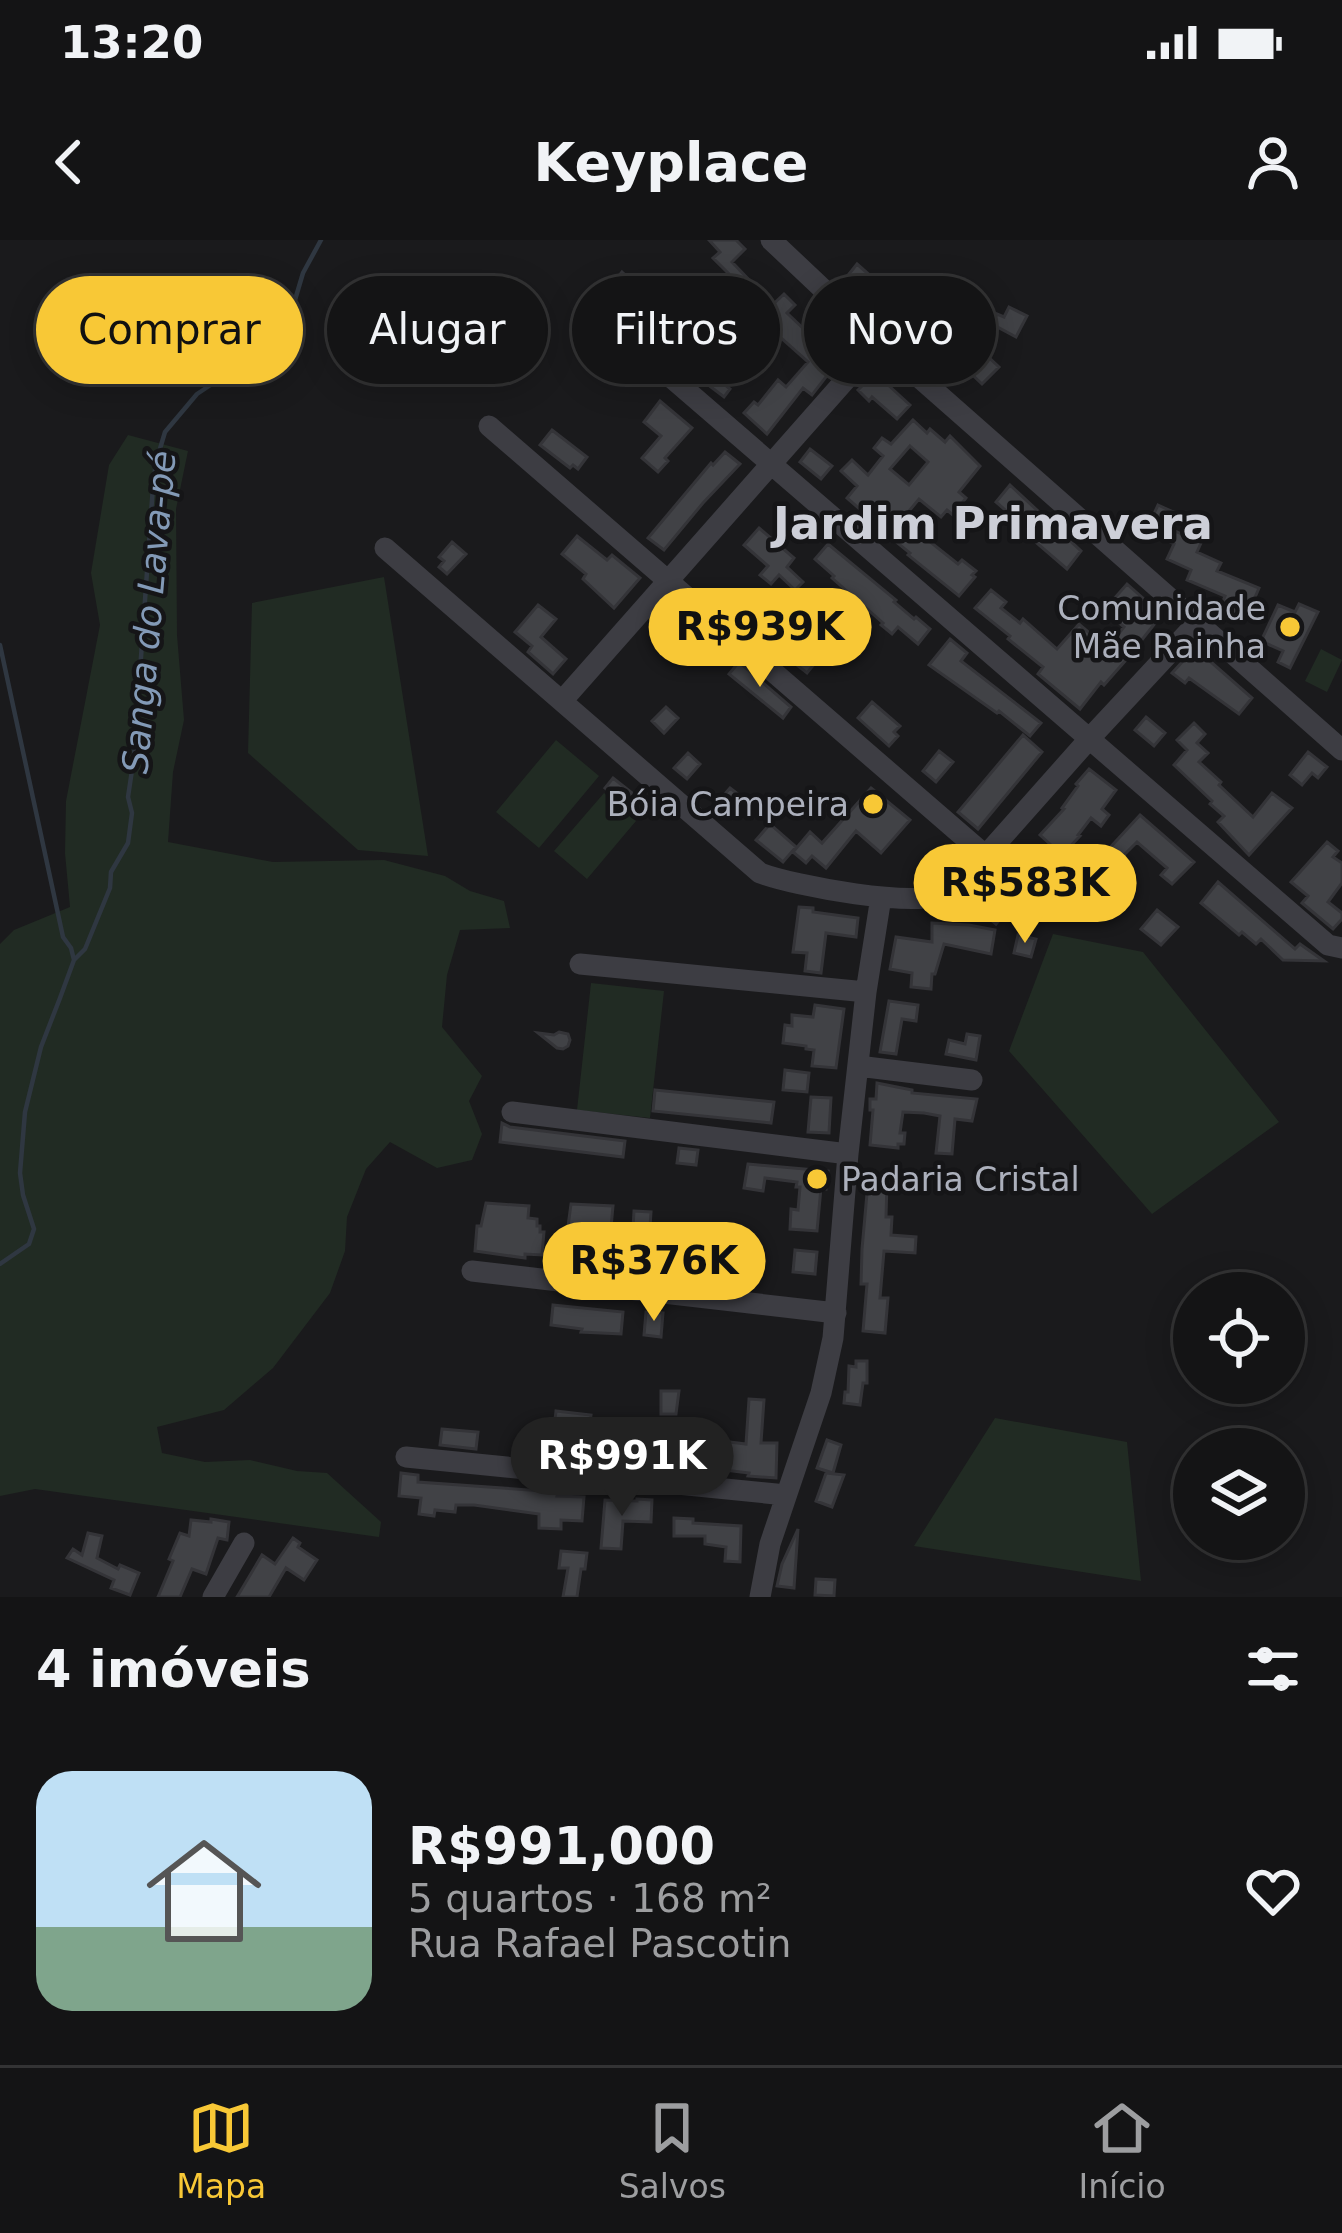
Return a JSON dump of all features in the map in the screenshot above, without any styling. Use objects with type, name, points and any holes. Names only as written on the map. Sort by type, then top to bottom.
[{"type":"street","points":[[771,240],[809,276]]},
{"type":"street","points":[[680,384],[1335,946]]},
{"type":"street","points":[[562,701],[842,384]]},
{"type":"street","points":[[927,384],[1342,750]]},
{"type":"street","points":[[489,426],[986,856]]},
{"type":"street","points":[[385,548],[760,873],[881,897],[928,898],[946,894],[963,881],[1197,623]]},
{"type":"street","points":[[760,1597],[770,1544],[821,1393],[836,1313],[848,1154],[881,897]]},
{"type":"street","points":[[580,964],[866,992]]},
{"type":"street","points":[[858,1066],[972,1080]]},
{"type":"street","points":[[512,1112],[848,1154]]},
{"type":"street","points":[[472,1271],[836,1313]]},
{"type":"street","points":[[406,1457],[787,1495]]},
{"type":"street","points":[[213,1597],[244,1543]]},
{"type":"shaded area","points":[[128,435],[188,451],[176,509],[177,635],[184,720],[173,772],[168,842],[273,862],[384,860],[445,876],[470,891],[504,901],[510,928],[460,930],[447,975],[442,1027],[482,1076],[469,1101],[482,1134],[472,1160],[437,1168],[390,1142],[366,1169],[347,1217],[345,1251],[330,1293],[273,1368],[224,1410],[157,1427],[162,1453],[205,1462],[250,1460],[327,1473],[381,1522],[379,1537],[35,1489],[0,1496],[0,944],[14,930],[70,907],[66,801],[100,625],[91,573],[109,465]]},
{"type":"shaded area","points":[[384,577],[428,856],[358,850],[248,753],[252,603]]},
{"type":"shaded area","points":[[1321,649],[1342,660],[1327,692],[1305,681]]},
{"type":"shaded area","points":[[556,740],[599,776],[539,848],[496,812]]},
{"type":"shaded area","points":[[604,793],[636,821],[587,879],[554,851]]},
{"type":"shaded area","points":[[1053,934],[1143,952],[1279,1122],[1152,1214],[1009,1051]]},
{"type":"shaded area","points":[[591,983],[664,991],[650,1118],[577,1110]]},
{"type":"shaded area","points":[[615,1224],[629,1225],[626,1270],[612,1269]]},
{"type":"shaded area","points":[[995,1418],[1127,1442],[1141,1581],[914,1546]]},
{"type":"building","points":[[709,240],[736,240],[745,249],[732,262],[745,276],[724,276],[728,273],[713,258],[720,252]]},
{"type":"building","points":[[857,264],[871,276],[847,276]]},
{"type":"building","points":[[784,294],[795,305],[787,313],[804,329],[804,358],[780,337],[780,298]]},
{"type":"building","points":[[1009,307],[1027,316],[1016,337],[996,326],[997,314],[1004,317]]},
{"type":"building","points":[[804,367],[804,384],[821,384],[812,395],[803,388],[767,434],[744,413],[754,402],[758,405],[775,384],[786,387]]},
{"type":"building","points":[[707,384],[724,384],[730,389],[724,397]]},
{"type":"building","points":[[864,384],[887,384],[910,405],[897,419],[858,390]]},
{"type":"building","points":[[660,401],[692,428],[658,472],[642,458],[661,436],[644,422]]},
{"type":"building","points":[[913,420],[945,442],[950,436],[980,466],[959,492],[966,498],[953,515],[947,510],[941,517],[919,499],[905,516],[958,564],[962,560],[976,571],[959,596],[867,522],[870,518],[847,498],[857,486],[841,471],[852,460],[868,475],[883,456],[874,448],[882,438],[891,444]],"holes":[[[910,446],[928,462],[909,485],[890,469]]]},
{"type":"building","points":[[552,430],[587,457],[578,469],[540,445]]},
{"type":"building","points":[[810,449],[832,466],[821,479],[800,462]]},
{"type":"building","points":[[725,452],[740,464],[664,550],[648,538],[711,463]]},
{"type":"building","points":[[1010,485],[1081,551],[1067,569],[996,502]]},
{"type":"building","points":[[1158,505],[1180,515],[1173,530],[1201,543],[1197,552],[1221,563],[1217,571],[1259,588],[1250,609],[1242,605],[1238,616],[1220,609],[1225,596],[1187,580],[1191,570],[1167,559],[1174,544],[1146,531]]},
{"type":"building","points":[[759,528],[794,558],[787,567],[803,582],[795,590],[779,575],[771,584],[760,575],[768,566],[744,545]]},
{"type":"building","points":[[577,536],[607,560],[612,555],[640,578],[614,608],[562,554]]},
{"type":"building","points":[[452,542],[466,554],[447,574],[439,567],[444,561],[439,557]]},
{"type":"building","points":[[828,544],[930,629],[918,644],[898,627],[892,634],[832,578],[815,559]]},
{"type":"building","points":[[1127,584],[1160,617],[1080,709],[1038,674],[1043,667],[975,608],[991,590],[1006,602],[1001,608],[1020,623],[1023,619],[1057,649],[1079,624],[1107,648],[1124,627],[1104,610]]},
{"type":"building","name":"Comunidade Mãe Rainha","points":[[1299,604],[1318,612],[1290,668],[1278,662],[1283,651],[1261,641],[1278,605],[1295,612]]},
{"type":"building","points":[[538,605],[556,619],[541,637],[566,659],[553,674],[528,652],[532,646],[515,632]]},
{"type":"building","points":[[663,610],[692,635],[679,650],[650,624]]},
{"type":"building","points":[[786,631],[820,657],[807,673],[774,647]]},
{"type":"building","points":[[950,639],[967,653],[961,661],[1041,723],[1030,736],[929,665]]},
{"type":"building","points":[[1195,648],[1252,698],[1239,714],[1189,678],[1185,683],[1172,673]]},
{"type":"building","points":[[739,662],[791,707],[783,718],[729,674]]},
{"type":"building","points":[[872,702],[900,726],[889,746],[858,718]]},
{"type":"building","points":[[666,707],[678,718],[664,733],[652,721]]},
{"type":"building","points":[[1146,717],[1165,733],[1154,746],[1135,730]]},
{"type":"building","points":[[1194,723],[1205,734],[1197,743],[1208,753],[1199,762],[1253,817],[1272,793],[1292,808],[1249,855],[1218,822],[1224,816],[1212,801],[1174,765],[1187,750],[1177,740]]},
{"type":"building","points":[[1023,735],[1042,752],[978,829],[958,812]]},
{"type":"building","points":[[939,751],[953,762],[936,782],[923,771]]},
{"type":"building","points":[[1308,752],[1327,767],[1318,778],[1312,773],[1302,785],[1290,775]]},
{"type":"building","points":[[688,753],[700,764],[687,779],[674,768]]},
{"type":"building","points":[[1089,769],[1116,790],[1102,809],[1109,815],[1101,826],[1091,818],[1062,855],[1040,835],[1064,809]]},
{"type":"building","points":[[613,778],[632,793],[623,803],[605,788]]},
{"type":"building","points":[[730,788],[743,798],[729,814],[717,803]]},
{"type":"building","points":[[871,788],[910,820],[881,853],[856,831],[826,868],[812,856],[806,863],[793,852],[810,832],[822,843]]},
{"type":"building","points":[[1140,815],[1194,862],[1172,884],[1161,875],[1167,868],[1137,842],[1117,862],[1106,852]]},
{"type":"building","points":[[770,824],[796,847],[783,862],[756,840]]},
{"type":"building","points":[[1327,842],[1338,851],[1333,857],[1342,863],[1342,883],[1328,902],[1342,913],[1333,929],[1302,903],[1308,896],[1291,882]]},
{"type":"building","points":[[1023,855],[1048,878],[1026,903],[1030,882],[996,924],[978,909],[996,887],[988,880],[999,868],[1006,874]]},
{"type":"building","points":[[1218,882],[1295,949],[1300,944],[1324,961],[1283,960],[1261,939],[1256,944],[1242,932],[1239,935],[1201,903]]},
{"type":"building","points":[[799,907],[858,918],[856,937],[826,933],[821,973],[805,971],[807,953],[793,952]]},
{"type":"building","points":[[1157,910],[1178,927],[1161,945],[1141,929]]},
{"type":"building","points":[[932,923],[995,930],[991,954],[944,944],[931,989],[911,987],[912,973],[890,969],[896,937],[932,942]]},
{"type":"building","points":[[1018,935],[1036,939],[1031,957],[1014,953]]},
{"type":"building","points":[[889,1001],[918,1005],[916,1021],[902,1019],[896,1054],[880,1052]]},
{"type":"building","points":[[815,1005],[844,1009],[836,1068],[812,1066],[814,1050],[783,1043],[785,1025],[792,1026],[792,1015],[813,1017]]},
{"type":"building","points":[[538,1033],[554,1035],[568,1034],[570,1040],[563,1049]]},
{"type":"building","points":[[967,1034],[980,1036],[976,1060],[946,1054],[949,1040],[965,1044]]},
{"type":"building","points":[[785,1070],[809,1073],[807,1092],[783,1090]]},
{"type":"building","points":[[877,1083],[912,1093],[977,1099],[972,1121],[955,1119],[952,1154],[936,1153],[940,1116],[924,1113],[903,1112],[900,1133],[905,1133],[904,1144],[898,1148],[870,1145],[870,1099],[876,1099]]},
{"type":"building","points":[[655,1090],[774,1102],[771,1123],[653,1111]]},
{"type":"building","points":[[811,1097],[831,1098],[829,1133],[808,1132]]},
{"type":"building","points":[[502,1123],[625,1141],[623,1157],[500,1142]]},
{"type":"building","points":[[679,1148],[698,1150],[696,1165],[677,1163]]},
{"type":"building","points":[[748,1164],[828,1171],[826,1189],[821,1188],[817,1231],[790,1229],[791,1209],[798,1210],[797,1182],[765,1178],[763,1191],[744,1188]]},
{"type":"building","points":[[868,1182],[887,1183],[886,1217],[892,1217],[891,1235],[916,1237],[915,1253],[884,1251],[880,1298],[888,1298],[885,1333],[863,1331],[867,1284],[861,1284],[862,1249]]},
{"type":"building","points":[[486,1203],[529,1206],[528,1218],[537,1219],[544,1232],[542,1255],[525,1254],[525,1258],[475,1251],[477,1226],[481,1226]]},
{"type":"building","points":[[571,1204],[613,1206],[610,1239],[603,1239],[601,1264],[586,1263],[588,1243],[566,1241]]},
{"type":"building","points":[[634,1211],[651,1212],[649,1244],[632,1243]]},
{"type":"building","points":[[652,1244],[669,1246],[668,1252],[722,1254],[721,1259],[734,1260],[732,1280],[649,1269]]},
{"type":"building","points":[[795,1250],[817,1252],[815,1274],[793,1272]]},
{"type":"building","points":[[553,1305],[623,1312],[621,1334],[551,1325]]},
{"type":"building","points":[[646,1312],[663,1313],[661,1337],[644,1335]]},
{"type":"building","points":[[856,1361],[867,1361],[860,1405],[844,1403],[849,1366],[856,1367]]},
{"type":"building","points":[[661,1391],[679,1391],[676,1414],[661,1414]]},
{"type":"building","points":[[749,1399],[764,1400],[761,1443],[777,1443],[776,1478],[708,1468],[687,1470],[689,1451],[719,1451],[721,1441],[746,1444]]},
{"type":"building","points":[[556,1411],[591,1415],[588,1440],[553,1435]]},
{"type":"building","points":[[442,1429],[478,1432],[476,1449],[440,1445]]},
{"type":"building","points":[[827,1440],[841,1445],[833,1473],[817,1468]]},
{"type":"building","points":[[401,1473],[418,1475],[418,1482],[584,1497],[582,1521],[561,1520],[561,1529],[539,1528],[539,1514],[474,1505],[456,1505],[455,1512],[435,1510],[434,1516],[419,1514],[421,1498],[399,1496]]},
{"type":"building","points":[[826,1473],[844,1475],[832,1507],[816,1501]]},
{"type":"building","points":[[605,1500],[652,1500],[651,1522],[623,1521],[621,1549],[601,1548]]},
{"type":"building","points":[[674,1518],[741,1526],[740,1562],[725,1561],[726,1547],[705,1544],[705,1536],[674,1536]]},
{"type":"building","points":[[191,1520],[229,1522],[227,1540],[218,1538],[206,1574],[192,1569],[180,1597],[158,1597],[180,1533],[189,1536]]},
{"type":"building","points":[[798,1529],[794,1588],[777,1586],[782,1564]]},
{"type":"building","points":[[88,1533],[102,1536],[97,1558],[139,1573],[130,1595],[111,1588],[114,1580],[67,1558],[73,1549],[82,1555]]},
{"type":"building","points":[[293,1538],[317,1560],[304,1580],[286,1568],[269,1597],[237,1597],[262,1555],[275,1564]]},
{"type":"building","points":[[561,1551],[587,1553],[577,1597],[563,1597],[568,1568],[559,1568]]},
{"type":"building","points":[[816,1579],[835,1580],[834,1596],[815,1595]]},
{"type":"waterway","name":"Sanga do Lava-pé","points":[[0,1264],[29,1244],[34,1229],[20,1173],[25,1112],[41,1047],[74,960],[85,949],[110,888],[111,872],[128,843],[153,486],[165,432],[197,394],[230,372],[292,310],[303,273],[321,240]]},
{"type":"waterway","name":"Sanga do Lava-pé","points":[[0,645],[63,937],[74,960]]},
{"type":"place","name":"Comunidade Mãe Rainha","points":[[1290,627]]},
{"type":"place","name":"Bóia Campeira","points":[[873,804]]},
{"type":"place","name":"Padaria Cristal","points":[[817,1179]]},
{"type":"district","name":"Jardim Primavera","points":[[993,523]]}]
